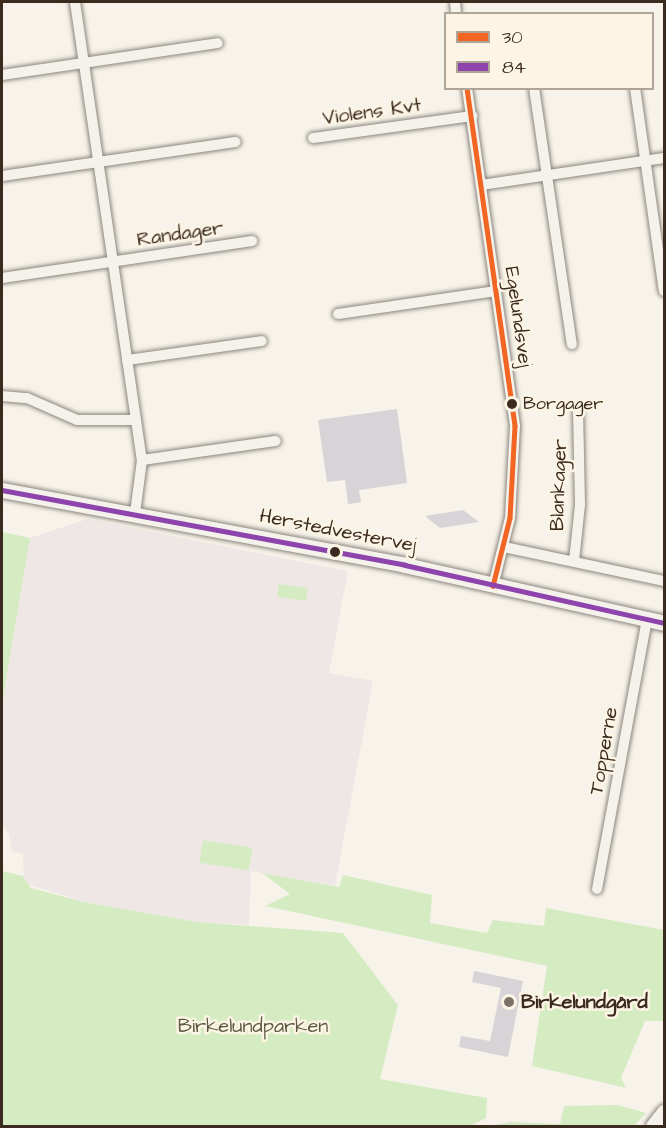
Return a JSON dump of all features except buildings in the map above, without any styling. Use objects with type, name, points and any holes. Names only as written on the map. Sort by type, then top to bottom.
[{"type":"street","name":"Randager","points":[[75,2],[142,460],[135,513]]},
{"type":"street","points":[[2,75],[218,43]]},
{"type":"street","name":"Egelundsvej","points":[[468,90],[515,426],[514,482],[504,547],[493,586]]},
{"type":"street","points":[[534,90],[572,344]]},
{"type":"street","points":[[635,90],[664,291]]},
{"type":"street","name":"Violens Kvt","points":[[313,138],[472,116]]},
{"type":"street","points":[[2,176],[236,142]]},
{"type":"street","points":[[481,185],[664,158]]},
{"type":"street","name":"Randager","points":[[2,278],[252,241]]},
{"type":"street","points":[[338,314],[496,291]]},
{"type":"street","points":[[127,360],[262,341]]},
{"type":"street","points":[[2,396],[27,398],[77,420],[136,420]]},
{"type":"street","name":"Blankager","points":[[574,561],[580,505],[578,410]]},
{"type":"street","points":[[142,460],[276,441]]},
{"type":"street","name":"Herstedvestervej","points":[[2,490],[135,513],[664,623]]},
{"type":"street","name":"Blankager","points":[[504,547],[664,581]]},
{"type":"street","name":"Topperne","points":[[597,889],[647,619]]},
{"type":"street","points":[[653,1126],[664,1112]]},
{"type":"shaded area","points":[[87,519],[348,571],[329,673],[373,681],[335,886],[251,871],[249,925],[197,922],[84,902],[24,883],[23,854],[11,851],[9,834],[2,824],[2,704],[30,538]]},
{"type":"green space","points":[[2,532],[30,538],[2,704]]},
{"type":"green space","points":[[279,584],[308,588],[306,601],[277,597]]},
{"type":"green space","points":[[203,840],[252,848],[249,871],[199,863]]},
{"type":"green space","name":"Birkelundparken","points":[[2,871],[23,876],[31,888],[84,902],[197,922],[343,933],[398,1005],[380,1079],[487,1098],[486,1118],[470,1126],[2,1126]]},
{"type":"green space","points":[[262,873],[339,887],[343,875],[432,895],[430,923],[487,933],[493,920],[544,926],[546,908],[664,930],[664,1021],[645,1021],[621,1078],[626,1088],[532,1066],[547,966],[265,906],[290,894]]},
{"type":"green space","points":[[618,1105],[646,1113],[634,1126],[489,1126],[511,1122],[560,1124],[564,1106]]},
{"type":"transit line","name":"30","points":[[467,90],[515,426],[510,518],[493,586]]},
{"type":"transit line","name":"84","points":[[2,490],[405,565],[664,623]]},
{"type":"place","name":"Borgager","points":[[512,404]]},
{"type":"place","name":"Birkelundgård","points":[[509,1002]]}]
